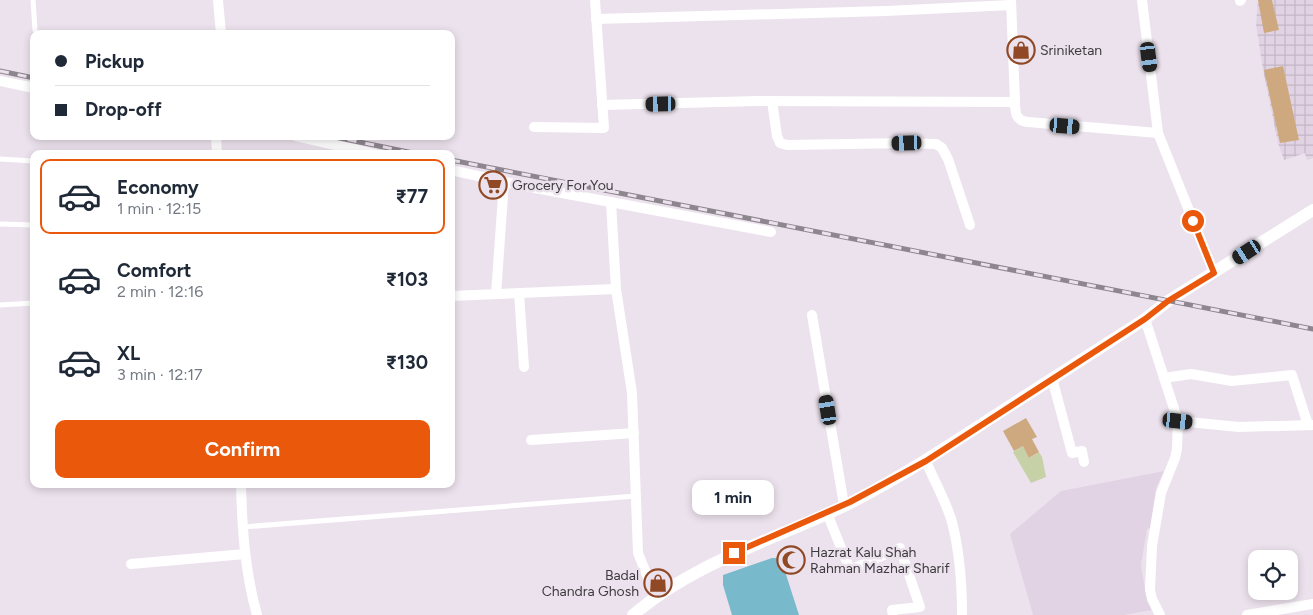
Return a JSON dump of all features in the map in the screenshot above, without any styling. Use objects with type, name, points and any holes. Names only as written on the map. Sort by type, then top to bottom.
[{"type":"street","points":[[218,0],[220,30]]},
{"type":"street","points":[[534,128],[604,128],[595,0]]},
{"type":"street","points":[[886,0],[886,11]]},
{"type":"street","points":[[1142,0],[1158,133],[1214,273]]},
{"type":"street","points":[[596,19],[886,11],[1011,2],[1014,102],[1017,116],[1023,122],[1158,133]]},
{"type":"street","points":[[0,81],[30,87]]},
{"type":"street","points":[[602,105],[772,101],[1014,102]]},
{"type":"street","points":[[772,101],[777,136],[780,143],[787,146],[936,144],[942,148],[948,159],[970,225]]},
{"type":"street","points":[[314,140],[357,150]]},
{"type":"street","points":[[455,171],[504,182],[771,232]]},
{"type":"street","points":[[496,294],[504,182]]},
{"type":"street","points":[[611,202],[616,289],[631,384],[638,553],[657,596]]},
{"type":"street","points":[[633,615],[648,609],[657,596],[686,577],[844,505],[926,461],[1145,319],[1168,301],[1313,210]]},
{"type":"street","points":[[455,296],[616,289]]},
{"type":"street","points":[[519,293],[524,368]]},
{"type":"street","points":[[812,315],[844,505]]},
{"type":"street","points":[[1145,319],[1178,421],[1177,449],[1160,493],[1152,546],[1150,590],[1158,614]]},
{"type":"street","points":[[1164,378],[1192,374],[1232,381],[1292,375],[1310,425],[1239,427],[1178,421]]},
{"type":"street","points":[[1052,378],[1072,453],[1082,451],[1084,462]]},
{"type":"street","points":[[531,440],[634,433]]},
{"type":"street","points":[[926,461],[951,520],[961,579],[962,615]]},
{"type":"street","points":[[241,488],[245,554],[256,615]]},
{"type":"street","points":[[827,513],[850,570],[900,548],[920,607],[892,610],[893,615]]},
{"type":"street","points":[[131,564],[245,554]]},
{"type":"street","points":[[1248,615],[1313,604]]},
{"type":"lane","points":[[33,0],[35,30]]},
{"type":"lane","points":[[0,159],[30,162]]},
{"type":"lane","points":[[0,224],[30,224]]},
{"type":"lane","points":[[0,305],[30,303]]},
{"type":"lane","points":[[242,527],[636,496]]},
{"type":"shaded area","points":[[1258,0],[1313,0],[1313,158],[1307,160],[1305,153],[1284,160],[1278,143],[1256,24]]},
{"type":"shaded area","points":[[1164,471],[1156,488],[1150,528],[1147,529],[1141,565],[1145,589],[1152,610],[1124,615],[1033,615],[1010,534],[1061,491]]},
{"type":"green space","points":[[1023,446],[1030,458],[1039,452],[1042,457],[1046,477],[1031,483],[1013,452]]},
{"type":"water","points":[[772,558],[778,558],[782,562],[799,615],[732,615],[723,585],[723,575]]},
{"type":"building","points":[[1258,0],[1272,0],[1279,30],[1264,33]]},
{"type":"building","points":[[1283,66],[1299,140],[1280,143],[1264,70]]},
{"type":"building","points":[[1026,418],[1037,437],[1032,439],[1039,452],[1029,458],[1023,446],[1014,451],[1003,431]]},
{"type":"railway","points":[[0,71],[30,77]]},
{"type":"railway","points":[[350,140],[398,150]]},
{"type":"railway","points":[[455,161],[1313,329]]},
{"type":"place","name":"Sriniketan","points":[[1021,50]]},
{"type":"place","name":"Grocery For You","points":[[493,185]]},
{"type":"place","name":"Hazrat Kalu Shah Rahman Mazhar Sharif","points":[[791,560]]},
{"type":"place","name":"Badal Chandra Ghosh","points":[[658,583]]},
{"type":"route","points":[[734,553],[850,502],[926,461],[1145,319],[1168,301],[1214,273],[1193,221]]}]
